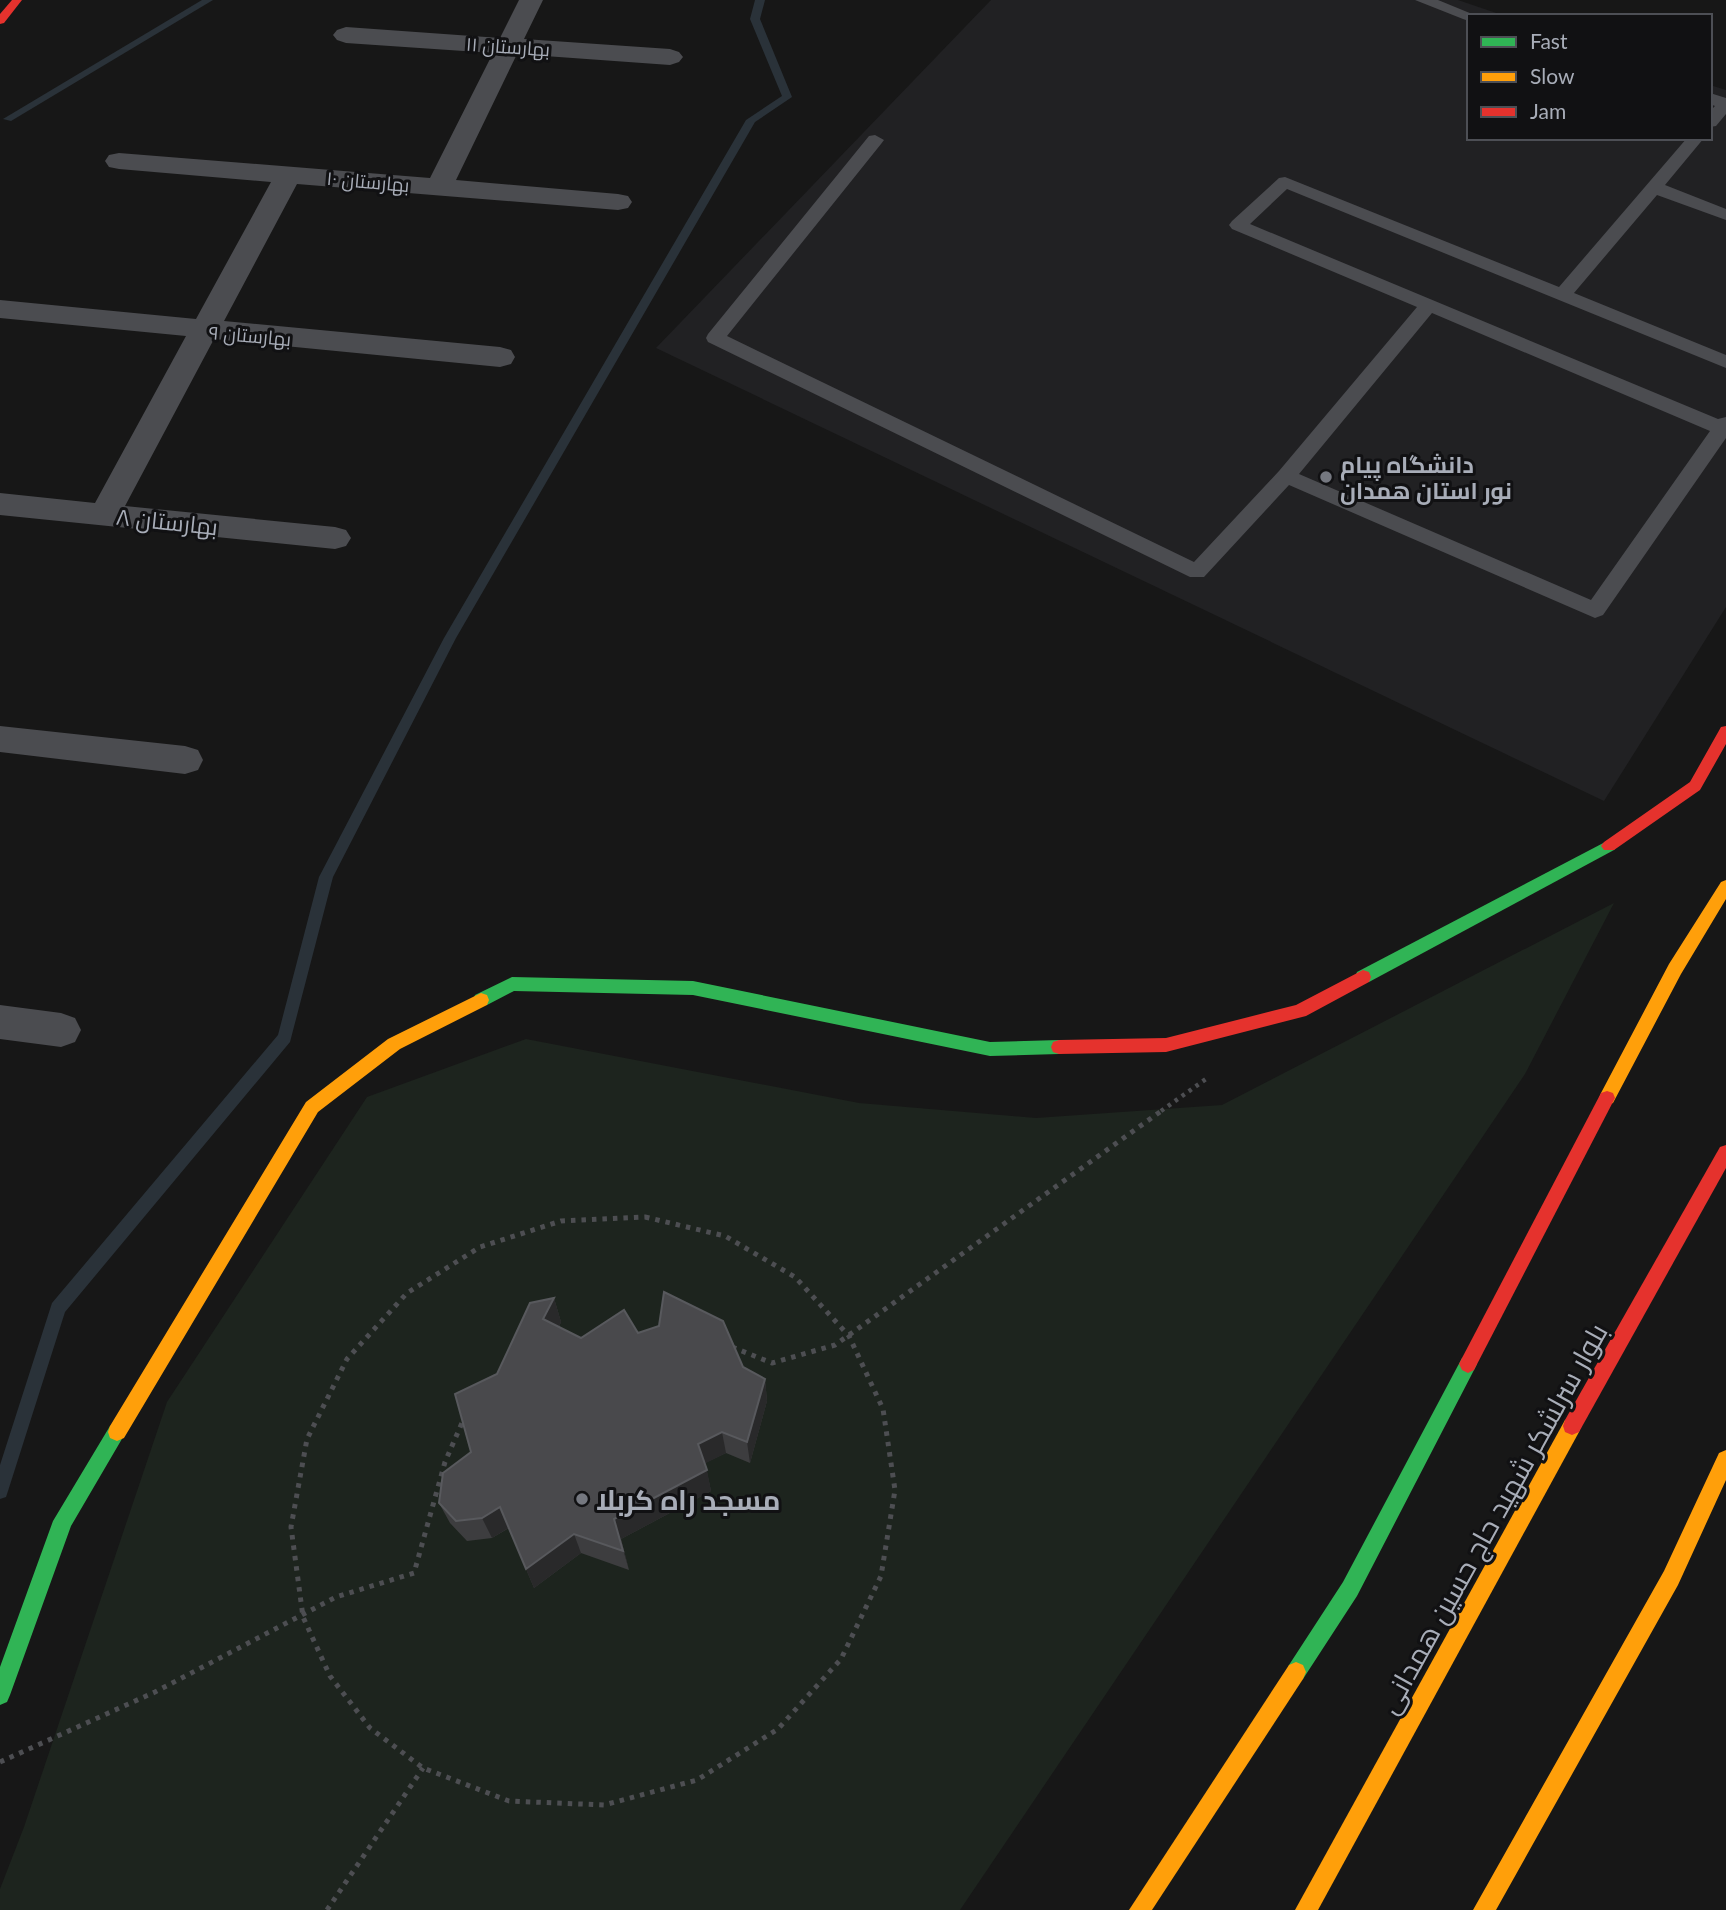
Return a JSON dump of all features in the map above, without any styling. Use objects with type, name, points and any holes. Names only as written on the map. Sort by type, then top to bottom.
[{"type":"main road","points":[[0,21],[17,0]]},
{"type":"main road","points":[[0,1696],[63,1521],[312,1107],[394,1044],[512,984],[693,988],[990,1049],[1166,1045],[1300,1011],[1622,839],[1695,786],[1726,731]]},
{"type":"main road","points":[[1140,1910],[1350,1590],[1675,969],[1726,886]]},
{"type":"main road","name":"بلوار سرلشکر شهید حاج حسین همدانی","points":[[1306,1910],[1535,1492],[1726,1152]]},
{"type":"main road","points":[[1484,1910],[1671,1578],[1726,1459]]},
{"type":"street","points":[[439,188],[531,0]]},
{"type":"street","name":"بهارستان ۱۱","points":[[346,35],[670,57]]},
{"type":"street","name":"بهارستان ۱۰","points":[[119,161],[618,202]]},
{"type":"street","points":[[104,515],[288,175]]},
{"type":"street","name":"بهارستان ۹","points":[[0,309],[204,331],[500,357]]},
{"type":"street","name":"بهارستان ۸","points":[[0,504],[335,538]]},
{"type":"street","points":[[0,739],[185,760]]},
{"type":"street","points":[[0,1022],[61,1030]]},
{"type":"lane","points":[[1423,0],[1467,15]]},
{"type":"lane","points":[[1712,100],[1726,104],[1712,120]]},
{"type":"lane","points":[[875,140],[715,338],[1197,572],[1286,475],[1429,305]]},
{"type":"lane","points":[[1562,295],[1694,140]]},
{"type":"lane","points":[[1286,475],[1595,610],[1725,427],[1238,225],[1285,181],[1726,362]]},
{"type":"lane","points":[[1653,187],[1726,215]]},
{"type":"path","points":[[725,1344],[772,1363],[835,1345],[1210,1076]]},
{"type":"path","points":[[645,1217],[725,1236],[794,1277],[849,1336],[883,1409],[895,1490],[881,1576],[841,1659],[778,1729],[697,1780],[604,1805],[509,1801],[423,1769],[370,1728],[330,1676],[303,1617],[291,1527],[307,1439],[347,1359],[356,1349],[407,1293],[480,1247],[561,1221],[645,1217]]},
{"type":"path","points":[[0,1762],[155,1692],[337,1597],[414,1573],[445,1462],[466,1413]]},
{"type":"path","points":[[327,1910],[423,1769]]},
{"type":"shaded area","name":"دانشگاه پیام نور استان همدان","points":[[991,0],[1458,0],[1499,14],[1467,14],[1467,140],[1712,140],[1712,86],[1726,90],[1726,607],[1604,801],[656,348]]},
{"type":"shaded area","points":[[1614,903],[1525,1074],[960,1910],[0,1910],[0,1889],[24,1827],[167,1402],[367,1097],[526,1039],[859,1103],[1036,1118],[1222,1105]]},
{"type":"building","points":[[664,1292],[723,1321],[743,1367],[765,1379],[747,1442],[722,1432],[698,1444],[707,1470],[614,1519],[623,1551],[574,1534],[526,1569],[500,1507],[482,1518],[456,1521],[439,1503],[443,1473],[471,1452],[455,1394],[497,1374],[530,1303],[554,1298],[543,1319],[581,1338],[624,1310],[638,1333],[659,1326]]},
{"type":"waterway","points":[[8,119],[208,0]]},
{"type":"waterway","points":[[0,1491],[58,1308],[285,1038],[326,877],[450,638],[751,120],[787,97],[755,19],[760,0]]},
{"type":"traffic: fast","points":[[1363,977],[1609,846]]},
{"type":"traffic: fast","points":[[481,1000],[512,984],[693,988],[990,1049],[1059,1047]]},
{"type":"traffic: fast","points":[[1296,1672],[1350,1589],[1468,1364]]},
{"type":"traffic: fast","points":[[0,1695],[63,1521],[117,1432]]},
{"type":"traffic: slow","points":[[1607,1098],[1675,969],[1726,886]]},
{"type":"traffic: slow","points":[[117,1432],[312,1107],[394,1044],[481,1000]]},
{"type":"traffic: slow","points":[[1306,1910],[1572,1426]]},
{"type":"traffic: slow","points":[[1484,1910],[1671,1578],[1726,1459]]},
{"type":"traffic: slow","points":[[1140,1910],[1296,1672]]},
{"type":"traffic: jam","points":[[0,21],[17,0]]},
{"type":"traffic: jam","points":[[1609,846],[1695,786],[1726,731]]},
{"type":"traffic: jam","points":[[1059,1047],[1166,1045],[1300,1011],[1363,977]]},
{"type":"traffic: jam","points":[[1468,1364],[1607,1098]]},
{"type":"traffic: jam","points":[[1572,1426],[1726,1152]]},
{"type":"place","name":"دانشگاه پیام نور استان همدان","points":[[1326,477]]},
{"type":"place","name":"مسجد راه کربلا","points":[[582,1499]]}]
